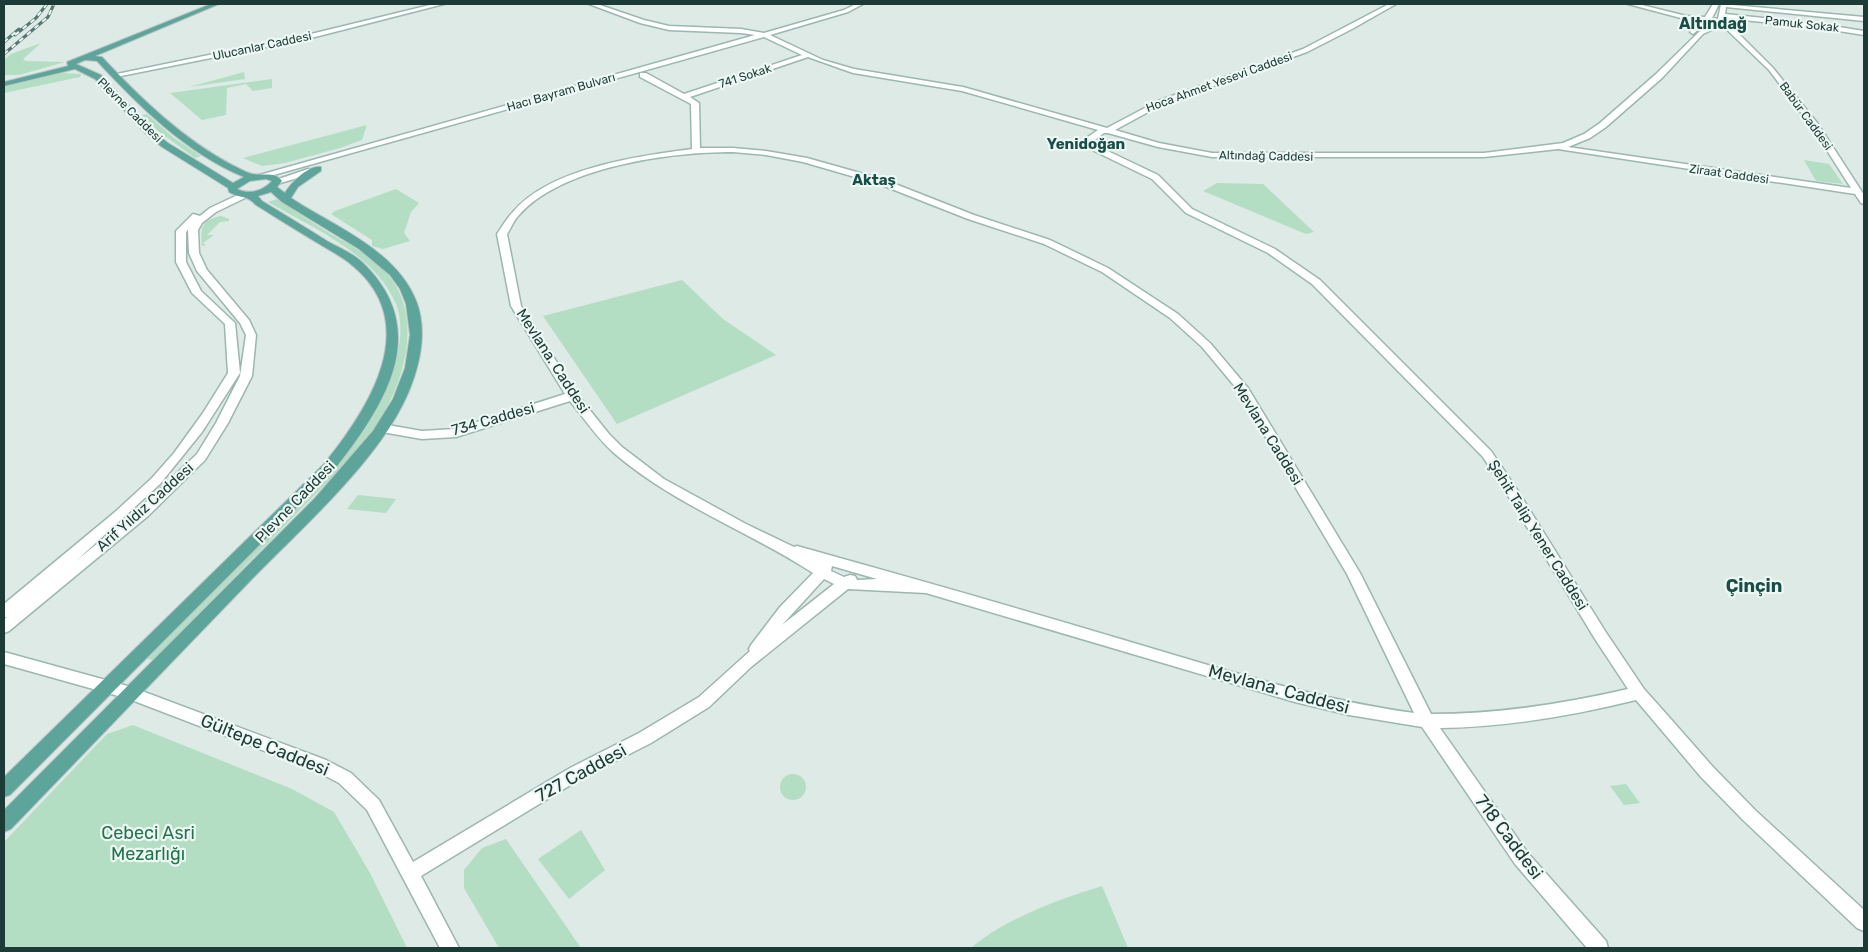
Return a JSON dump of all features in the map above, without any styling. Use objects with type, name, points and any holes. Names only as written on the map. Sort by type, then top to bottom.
[{"type":"main road","points":[[75,65],[84,58],[113,48],[216,4]]},
{"type":"main road","points":[[4,83],[75,65],[91,64],[222,4]]},
{"type":"main road","name":"Ulucanlar Caddesi","points":[[406,13],[435,4]]},
{"type":"main road","name":"Ulucanlar Caddesi","points":[[116,75],[286,42],[441,4]]},
{"type":"main road","points":[[592,4],[642,22],[669,28],[742,31],[773,35]]},
{"type":"main road","points":[[608,4],[674,25],[736,27],[773,35]]},
{"type":"main road","name":"Hoca Ahmet Yesevi Caddesi","points":[[1105,129],[1122,124],[1125,120],[1157,102],[1275,63],[1328,39],[1394,4]]},
{"type":"main road","name":"Babür Caddesi","points":[[1631,4],[1705,21],[1719,21],[1728,30],[1742,39],[1783,82],[1864,201]]},
{"type":"main road","points":[[1719,21],[1721,4],[1864,19]]},
{"type":"main road","name":"Altındağ Caddesi","points":[[773,35],[840,64],[881,73],[961,85],[1105,129],[1192,149],[1258,152],[1479,152],[1540,147],[1568,142],[1618,105],[1721,4]]},
{"type":"main road","name":"Hacı Bayram Bulvarı","points":[[257,177],[854,14],[863,6]]},
{"type":"main road","points":[[1840,16],[1851,30]]},
{"type":"main road","name":"Altındağ Caddesi","points":[[773,35],[808,55],[827,63],[859,72],[973,91],[1174,149],[1212,155],[1484,155],[1557,147],[1591,134],[1659,76],[1701,33],[1719,21]]},
{"type":"main road","name":"Pamuk Sokak","points":[[1719,21],[1851,30],[1864,33]]},
{"type":"main road","name":"Hacı Bayram Bulvarı","points":[[274,184],[318,169],[643,75],[773,35]]},
{"type":"main road","name":"741 Sokak","points":[[683,97],[808,55]]},
{"type":"main road","points":[[84,58],[99,59]]},
{"type":"main road","name":"Plevne Caddesi","points":[[4,823],[323,498],[382,428],[405,387],[415,345],[416,325],[406,289],[390,267],[377,256],[285,200],[274,184],[272,177],[257,177],[231,169],[187,141],[157,116],[99,59]]},
{"type":"main road","name":"Plevne Caddesi","points":[[4,790],[328,467],[367,417],[378,396],[392,348],[392,322],[385,299],[369,274],[354,261],[165,144],[150,132],[103,82],[92,73],[75,65]]},
{"type":"main road","points":[[643,75],[695,103],[699,151]]},
{"type":"main road","name":"Şehit Talip Yener Caddesi","points":[[1105,129],[1088,140],[1089,145],[1152,175],[1160,181],[1176,200],[1189,210],[1287,260],[1307,274],[1471,436],[1499,471],[1582,608],[1639,693],[1707,772],[1737,803],[1864,922]]},
{"type":"main road","name":"Ziraat Caddesi","points":[[1568,142],[1600,154]]},
{"type":"main road","name":"Ziraat Caddesi","points":[[1557,147],[1858,192]]},
{"type":"main road","name":"Mevlana Caddesi","points":[[699,151],[742,150],[798,158],[886,183],[971,218],[1052,244],[1117,277],[1160,305],[1212,352],[1251,402],[1360,586],[1426,721]]},
{"type":"main road","name":"Mevlana. Caddesi","points":[[699,151],[629,161],[573,177],[534,198],[516,213],[502,234],[516,306],[572,396],[618,450],[660,482],[741,527],[785,548],[823,573],[846,584],[927,588]]},
{"type":"main road","points":[[285,200],[295,185],[318,169]]},
{"type":"main road","points":[[257,177],[240,182],[240,192],[274,184]]},
{"type":"main road","name":"Arif Yıldız Caddesi","points":[[4,612],[81,549],[157,480],[204,423],[234,374],[230,323],[197,293],[181,262],[181,231],[199,214],[240,192]]},
{"type":"main road","name":"Arif Yıldız Caddesi","points":[[4,627],[143,513],[201,457],[222,424],[246,376],[251,335],[245,322],[202,271],[194,253],[193,230],[199,221],[240,192]]},
{"type":"main road","name":"734 Caddesi","points":[[382,428],[422,435],[456,433],[572,396]]},
{"type":"main road","name":"Mevlana. Caddesi","points":[[785,548],[864,569],[1287,695],[1358,710],[1426,721],[1546,714],[1639,693]]},
{"type":"main road","name":"727 Caddesi","points":[[746,663],[784,611],[823,573],[831,561]]},
{"type":"main road","name":"727 Caddesi","points":[[409,874],[576,773],[645,738],[704,702],[746,663],[817,604],[864,569]]},
{"type":"main road","name":"Gültepe Caddesi","points":[[4,658],[107,688],[131,693],[320,765],[345,778],[373,804],[450,948]]},
{"type":"main road","name":"718 Caddesi","points":[[1426,721],[1521,858],[1599,948]]},
{"type":"green space","points":[[41,43],[23,59],[26,61],[65,62],[19,75],[4,75],[4,60],[11,54]]},
{"type":"green space","points":[[244,72],[245,79],[189,87]]},
{"type":"green space","points":[[62,73],[81,74],[80,77],[4,93],[4,87]]},
{"type":"green space","points":[[272,79],[272,88],[253,91],[246,84],[227,88],[226,115],[202,120],[170,93]]},
{"type":"green space","points":[[147,114],[174,138],[201,156],[195,158],[158,131],[142,115]]},
{"type":"green space","points":[[367,125],[362,140],[285,163],[262,166],[243,158]]},
{"type":"green space","points":[[1804,160],[1829,164],[1843,184],[1816,181]]},
{"type":"green space","points":[[1217,183],[1263,184],[1314,232],[1306,234],[1203,191]]},
{"type":"green space","points":[[396,189],[419,203],[411,212],[404,233],[410,241],[383,249],[372,246],[372,240],[331,214],[335,211]]},
{"type":"green space","points":[[277,199],[370,258],[382,268],[395,284],[403,302],[407,321],[407,341],[399,380],[378,423],[345,464],[153,660],[147,659],[320,485],[360,436],[377,410],[390,382],[398,352],[400,328],[396,304],[386,286],[358,257],[341,244],[268,202]]},
{"type":"green space","points":[[221,216],[229,219],[229,221],[220,222],[207,235],[214,235],[203,243],[206,245],[202,246],[201,234],[203,226],[214,218]]},
{"type":"green space","points":[[682,280],[723,319],[776,355],[617,424],[543,316]]},
{"type":"green space","points":[[358,495],[396,499],[386,513],[347,509]]},
{"type":"green space","name":"Cebeci Asri Mezarlığı","points":[[133,725],[292,789],[334,812],[370,873],[407,948],[4,948],[4,842],[107,734]]},
{"type":"green space","points":[[793,774],[802,778],[806,787],[802,796],[793,800],[784,796],[780,787],[784,778]]},
{"type":"green space","points":[[1626,784],[1640,803],[1624,805],[1610,786]]},
{"type":"green space","points":[[581,830],[605,870],[569,899],[538,859]]},
{"type":"green space","points":[[506,839],[581,948],[499,948],[464,888],[464,870],[482,848]]},
{"type":"green space","points":[[1102,886],[1128,948],[971,948],[999,928],[1016,919],[1068,897]]},
{"type":"railway","points":[[15,35],[36,18],[47,4]]},
{"type":"railway","points":[[4,54],[48,17],[54,4]]},
{"type":"railway","points":[[4,42],[19,29]]},
{"type":"district","name":"Altındağ","points":[[1713,23]]},
{"type":"district","name":"Yenidoğan","points":[[1086,144]]},
{"type":"district","name":"Aktaş","points":[[874,180]]},
{"type":"district","name":"Çinçin","points":[[1754,586]]}]
